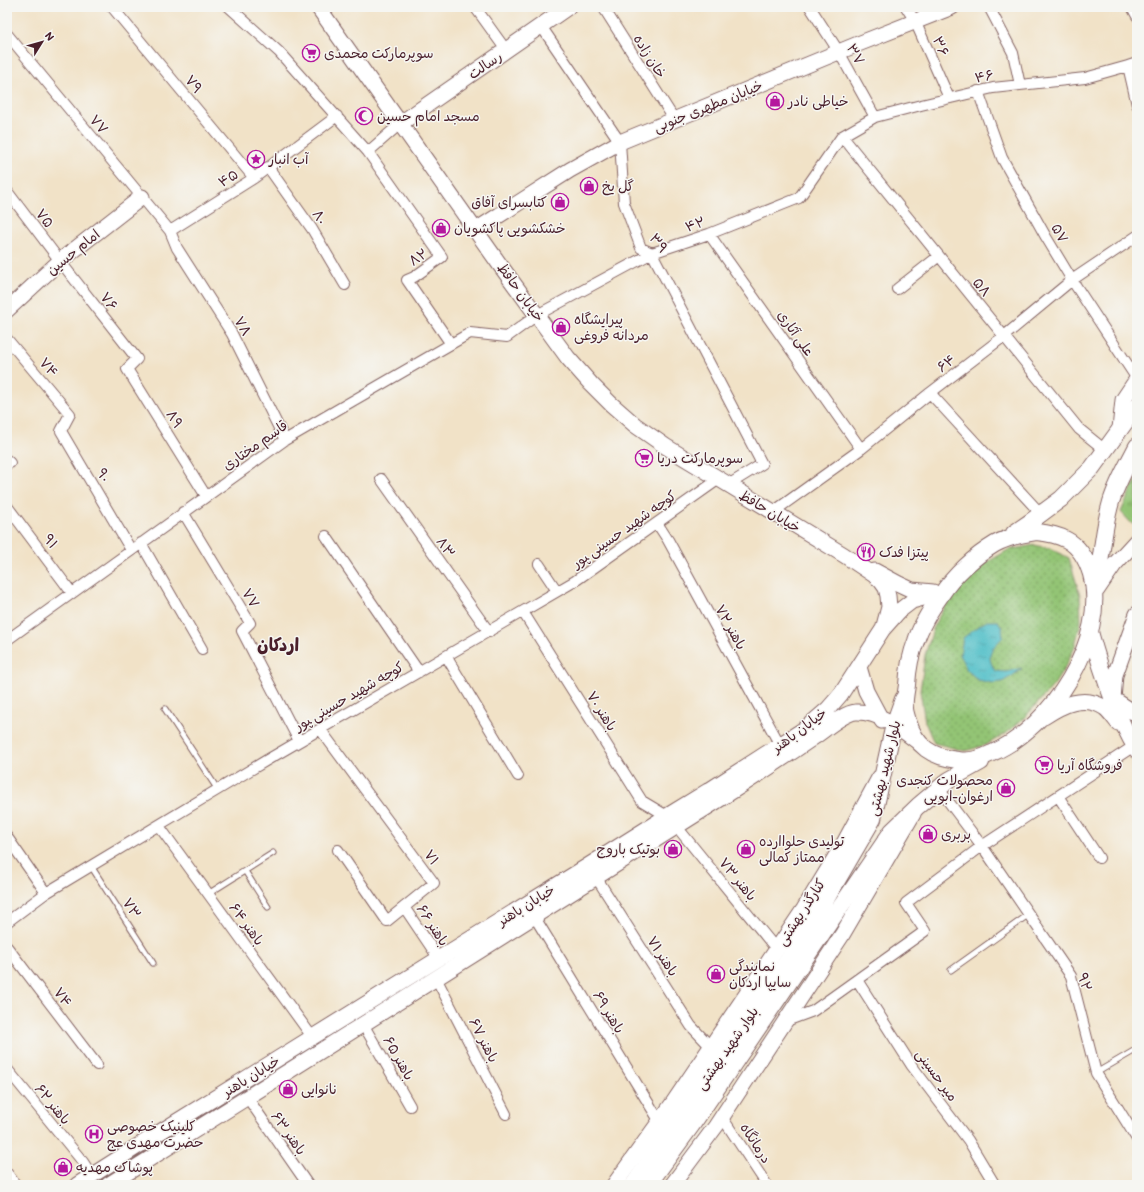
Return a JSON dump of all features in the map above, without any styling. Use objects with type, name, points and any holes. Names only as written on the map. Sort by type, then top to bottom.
[{"type":"main road","name":"خیابان حافظ","points":[[318,7],[568,358],[591,384],[635,425],[665,446],[844,555],[874,575],[886,588],[888,596],[889,607],[883,629]]},
{"type":"main road","name":"رسالت","points":[[401,123],[568,7]]},
{"type":"main road","name":"خیابان مطهری جنوبی","points":[[476,230],[570,170],[620,142],[838,52],[952,7]]},
{"type":"main road","name":"امام حسین","points":[[7,310],[60,261],[142,197]]},
{"type":"main road","points":[[1120,430],[1123,400],[1137,379]]},
{"type":"main road","points":[[1137,406],[1092,468],[1061,499],[1030,522],[978,556],[958,574],[942,593],[928,616],[916,639],[908,663],[905,708],[910,727],[918,742],[930,753],[945,759],[962,761],[981,758],[1001,750],[1021,737],[1057,700],[1071,677],[1082,654],[1090,630],[1097,590],[1105,526],[1111,502],[1118,482],[1137,446]]},
{"type":"main road","points":[[996,543],[1017,535],[1036,532],[1053,534],[1068,540],[1080,551],[1088,566],[1094,585],[1094,606]]},
{"type":"main road","points":[[1097,590],[1114,565],[1137,540]]},
{"type":"main road","name":"خیابان حافظ","points":[[844,555],[912,590],[942,593]]},
{"type":"main road","name":"خیابان باهنر","points":[[108,1185],[596,877],[672,821],[708,791],[806,728],[828,709],[842,694],[883,629],[899,611],[912,601],[942,593]]},
{"type":"main road","points":[[1113,699],[1115,675],[1137,614]]},
{"type":"main road","points":[[1090,630],[1098,661],[1126,732]]},
{"type":"main road","points":[[859,667],[866,690],[888,721]]},
{"type":"main road","name":"بلوار شهید بهشتی","points":[[633,1185],[783,967],[824,903],[873,819],[889,747],[888,721],[906,690]]},
{"type":"main road","points":[[1113,699],[1137,713]]},
{"type":"main road","points":[[1040,719],[1058,708],[1074,702],[1086,701],[1106,709],[1126,732],[1136,747]]},
{"type":"main road","name":"خیابان باهنر","points":[[78,1185],[439,959],[672,821],[796,750],[838,720],[855,712],[869,714],[888,721],[918,742]]},
{"type":"main road","name":"بلوار شهید بهشتی","points":[[648,1185],[692,1125],[892,831],[918,806],[949,780],[1001,750]]},
{"type":"main road","name":"کنارگذر بهشتی","points":[[614,1185],[660,1122],[804,909],[844,843],[884,770]]},
{"type":"main road","points":[[672,1185],[722,1117],[842,935],[918,806]]},
{"type":"street","name":"۷۹","points":[[112,7],[254,178]]},
{"type":"street","points":[[229,7],[279,52],[368,152],[401,123]]},
{"type":"street","points":[[475,7],[506,50]]},
{"type":"street","name":"خان زاده","points":[[602,7],[674,119]]},
{"type":"street","name":"۳۷","points":[[810,7],[838,52],[875,117]]},
{"type":"street","name":"۳۶","points":[[906,7],[915,21],[949,98]]},
{"type":"street","points":[[989,7],[1012,53],[1020,85]]},
{"type":"street","points":[[1132,7],[1137,16]]},
{"type":"street","points":[[541,26],[620,142]]},
{"type":"street","name":"۷۷","points":[[7,34],[170,231]]},
{"type":"street","points":[[1134,65],[1137,105]]},
{"type":"street","name":"۴۶","points":[[842,136],[875,117],[949,98],[992,88],[1084,78],[1134,65]]},
{"type":"street","name":"۵۷","points":[[978,91],[1002,158],[1072,280],[1137,379]]},
{"type":"street","name":"۴۵","points":[[170,231],[254,178],[337,116]]},
{"type":"street","name":"۴۲","points":[[537,315],[652,253],[709,234],[799,198],[842,136]]},
{"type":"street","name":"۵۸","points":[[842,136],[1003,337],[1079,429],[1105,450]]},
{"type":"street","name":"۳۹","points":[[620,142],[624,203],[641,248],[652,253],[762,464],[723,482]]},
{"type":"street","name":"۸۲","points":[[368,152],[442,257],[414,277],[407,280],[451,344]]},
{"type":"street","name":"۸۰","points":[[268,167],[312,229],[345,285]]},
{"type":"street","name":"۷۵","points":[[7,191],[60,261]]},
{"type":"street","name":"۷۸","points":[[170,231],[177,248],[232,334],[285,440]]},
{"type":"street","name":"علی آثاری","points":[[709,234],[861,449]]},
{"type":"street","name":"۶۴","points":[[773,512],[861,449],[930,393],[1003,337],[1072,280],[1137,236]]},
{"type":"street","points":[[897,289],[938,256]]},
{"type":"street","name":"۷۶","points":[[60,261],[137,359]]},
{"type":"street","name":"قاسم مختاری","points":[[7,640],[285,440],[470,333],[508,336],[537,315]]},
{"type":"street","name":"۷۴","points":[[7,339],[70,414]]},
{"type":"street","name":"۸۹","points":[[137,359],[128,369],[206,496]]},
{"type":"street","points":[[930,393],[1041,514]]},
{"type":"street","name":"۹۰","points":[[70,414],[61,430],[131,550]]},
{"type":"street","name":"۸۳","points":[[381,479],[488,632]]},
{"type":"street","name":"کوچه شهید حسینی ‍پور","points":[[7,922],[46,893],[299,741],[575,581],[657,523],[723,482]]},
{"type":"street","name":"۹۱","points":[[7,506],[72,593]]},
{"type":"street","name":"۷۷","points":[[183,512],[250,622],[242,631],[299,741]]},
{"type":"street","name":"باهنر ۷۲","points":[[657,523],[668,540],[780,745]]},
{"type":"street","points":[[326,536],[419,672]]},
{"type":"street","points":[[141,543],[202,649]]},
{"type":"street","points":[[539,564],[557,592]]},
{"type":"street","name":"باهنر ۷۰","points":[[523,612],[642,801],[672,821]]},
{"type":"street","points":[[446,656],[518,776]]},
{"type":"street","name":"۷۱","points":[[320,729],[434,883],[387,921],[338,850]]},
{"type":"street","points":[[786,1021],[813,1011],[925,931],[906,903],[982,846],[1136,747]]},
{"type":"street","name":"۹۲","points":[[939,789],[982,846],[1071,976],[1096,1074],[1137,1139]]},
{"type":"street","points":[[1058,796],[1099,858]]},
{"type":"street","name":"باهنر ۷۳","points":[[672,821],[777,950]]},
{"type":"street","name":"باهنر ۶۴","points":[[159,826],[313,1038]]},
{"type":"street","points":[[7,837],[46,893]]},
{"type":"street","name":"باهنر ۷۱","points":[[596,877],[692,1026],[711,1047]]},
{"type":"street","name":"باهنر ۶۶","points":[[404,907],[439,959]]},
{"type":"street","name":"باهنر ۶۹","points":[[534,916],[660,1122]]},
{"type":"street","name":"۷۴","points":[[7,947],[97,1065]]},
{"type":"street","name":"باهنر ۶۷","points":[[436,978],[506,1114]]},
{"type":"street","name":"میر حسینی","points":[[857,980],[912,1066],[968,1140],[995,1185]]},
{"type":"street","name":"باهنر ۶۵","points":[[363,1024],[410,1106]]},
{"type":"street","name":"باهنر ۶۲","points":[[7,1069],[83,1162],[92,1176]]},
{"type":"street","name":"باهنر ۶۳","points":[[247,1097],[306,1184]]},
{"type":"street","name":"درمانگاه","points":[[722,1117],[767,1185]]},
{"type":"street","points":[[7,1173],[16,1185]]},
{"type":"lane","points":[[165,709],[218,790]]},
{"type":"lane","points":[[208,894],[273,853]]},
{"type":"lane","name":"۷۳","points":[[91,866],[153,963]]},
{"type":"lane","points":[[245,871],[268,907]]},
{"type":"lane","points":[[951,970],[1028,914]]},
{"type":"lane","points":[[1096,1074],[1137,1050]]},
{"type":"green space","points":[[1137,480],[1137,523],[1132,524],[1121,512],[1132,487]]},
{"type":"green space","points":[[1035,545],[1052,549],[1069,558],[1080,595],[1081,622],[1074,649],[1064,669],[1054,685],[1027,715],[1007,733],[986,745],[965,751],[934,743],[925,722],[920,691],[925,655],[935,623],[953,593],[979,567],[1008,550]]},
{"type":"water","points":[[987,621],[998,621],[1002,628],[1003,637],[993,649],[990,656],[990,660],[995,671],[1006,672],[1022,668],[1002,682],[992,683],[978,680],[967,670],[960,656],[963,638]]},
{"type":"place","name":"سوپرمارکت محمدی","points":[[311,53]]},
{"type":"place","name":"خیاطی نادر","points":[[775,101]]},
{"type":"place","name":"مسجد امام حسین","points":[[364,116]]},
{"type":"place","name":"آب انبار","points":[[256,159]]},
{"type":"place","name":"گل یخ","points":[[589,186]]},
{"type":"place","name":"کتابسرای آفاق","points":[[560,202]]},
{"type":"place","name":"خشکشویی پاکشویان","points":[[441,228]]},
{"type":"place","name":"پیرایشگاه مردانه فروغی","points":[[561,327]]},
{"type":"place","name":"سوپرمارکت دریا","points":[[644,458]]},
{"type":"place","name":"پیتزا فدک","points":[[866,552]]},
{"type":"place","name":"فروشگاه آریا","points":[[1044,765]]},
{"type":"place","name":"محصولات کنجدی ارغوان-ابویی","points":[[1006,788]]},
{"type":"place","name":"بربری","points":[[928,834]]},
{"type":"place","name":"بوتیک باروج","points":[[673,849]]},
{"type":"place","name":"تولیدی حلواارده ممتاز کمالی","points":[[746,849]]},
{"type":"place","name":"نمایندگی سایپا اردکان","points":[[716,974]]},
{"type":"place","name":"نانوایی","points":[[288,1089]]},
{"type":"place","name":"کلینیک خصوصی حضرت مهدی عج","points":[[94,1134]]},
{"type":"place","name":"پوشاک مهدیه","points":[[63,1167]]},
{"type":"district","name":"اردکان","points":[[278,645]]}]
